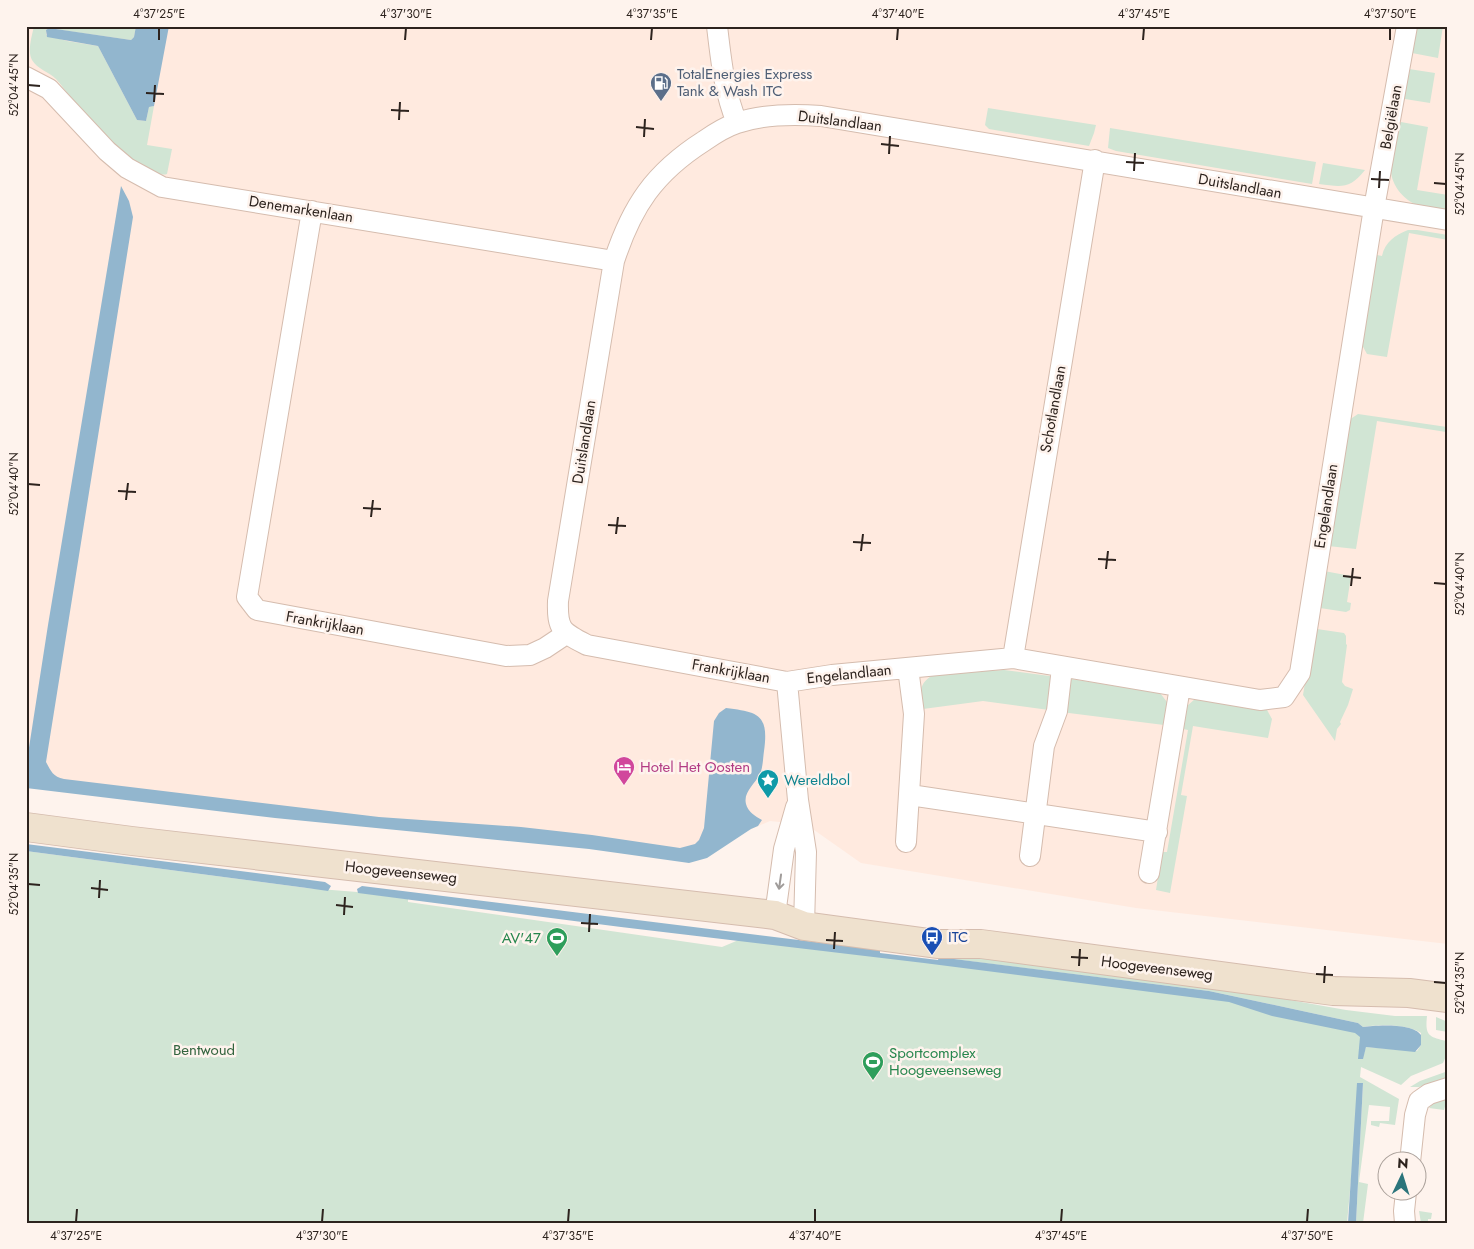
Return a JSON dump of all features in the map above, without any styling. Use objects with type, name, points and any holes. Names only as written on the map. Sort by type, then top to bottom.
[{"type":"main road","name":"Hoogeveenseweg","points":[[26,827],[132,841],[804,918],[937,944],[981,944],[1333,991],[1405,1008],[1448,1015]]},
{"type":"main road","name":"Hoogeveenseweg","points":[[1333,991],[1408,993],[1448,998]]},
{"type":"street","points":[[717,26],[725,85],[729,103],[737,123]]},
{"type":"street","name":"Belgiëlaan","points":[[1374,208],[1407,26]]},
{"type":"street","name":"Denemarkenlaan","points":[[26,77],[49,89],[114,157],[127,168],[162,187],[614,261]]},
{"type":"street","name":"Duitslandlaan","points":[[566,634],[557,620],[558,601],[614,261],[624,231],[638,204],[659,177],[695,147],[716,133],[737,123],[774,116],[800,114],[821,116],[1448,220]]},
{"type":"street","name":"Schotlandlaan","points":[[1013,658],[1095,160]]},
{"type":"street","name":"Engelandlaan","points":[[804,918],[806,852],[798,800],[788,682],[832,674],[1013,658],[1062,668],[1260,700],[1284,697],[1300,673],[1374,208]]},
{"type":"street","name":"Frankrijklaan","points":[[312,211],[248,597],[257,610],[506,656],[530,655],[545,648],[566,634],[587,645],[788,682]]},
{"type":"street","name":"Engelandlaan","points":[[906,842],[914,714],[908,668]]},
{"type":"street","points":[[1030,856],[1044,746],[1057,711],[1062,668]]},
{"type":"street","points":[[1149,872],[1180,688]]},
{"type":"street","points":[[910,795],[1157,832]]},
{"type":"street","name":"Engelandlaan","points":[[775,915],[784,849],[798,800]]},
{"type":"street","points":[[1411,1152],[1415,1115],[1419,1101],[1428,1094],[1448,1088]]},
{"type":"street","points":[[1405,1202],[1405,1223]]},
{"type":"shaded area","points":[[26,26],[1448,26],[1448,944],[1136,908],[861,863],[807,825],[770,821],[690,855],[26,782]]},
{"type":"green space","points":[[34,26],[136,26],[134,37],[131,40],[47,28],[46,35],[67,41],[98,46],[137,120],[146,121],[149,107],[154,106],[147,145],[172,149],[167,174],[150,171],[105,139],[82,114],[56,79],[34,63],[30,52],[30,43]]},
{"type":"green space","points":[[1414,26],[1443,26],[1438,58],[1412,53]]},
{"type":"green space","points":[[1409,69],[1435,73],[1430,103],[1405,99],[1403,97]]},
{"type":"green space","points":[[988,108],[1096,125],[1089,146],[989,129],[985,125]]},
{"type":"green space","points":[[1401,122],[1428,127],[1417,190],[1448,195],[1448,211],[1414,204],[1404,197],[1393,181],[1391,163],[1398,125]]},
{"type":"green space","points":[[1110,128],[1316,162],[1312,184],[1116,151],[1108,148]]},
{"type":"green space","points":[[1323,163],[1365,170],[1350,184],[1334,186],[1319,184]]},
{"type":"green space","points":[[1408,230],[1448,235],[1448,240],[1409,233],[1387,357],[1367,354],[1361,343],[1377,255],[1382,256],[1385,247],[1391,240]]},
{"type":"green space","points":[[1358,414],[1447,427],[1446,432],[1377,421],[1356,549],[1328,546],[1349,420]]},
{"type":"green space","points":[[1324,571],[1351,576],[1347,602],[1351,603],[1350,610],[1346,612],[1320,608]]},
{"type":"green space","points":[[1317,629],[1344,633],[1346,636],[1347,645],[1342,682],[1345,686],[1353,689],[1340,722],[1341,724],[1337,729],[1335,741],[1303,695],[1313,633]]},
{"type":"green space","points":[[1004,670],[1057,677],[1049,710],[983,701],[923,709],[921,689],[925,682],[934,674]]},
{"type":"green space","points":[[1065,678],[1160,693],[1167,702],[1164,725],[1061,712]]},
{"type":"green space","points":[[1195,699],[1267,710],[1272,719],[1268,738],[1193,726],[1181,795],[1187,796],[1170,893],[1156,890],[1162,852],[1167,852],[1188,730],[1183,729],[1187,706]]},
{"type":"green space","name":"Sportcomplex Hoogeveenseweg","points":[[26,851],[307,888],[408,899],[408,902],[722,947],[741,939],[1220,999],[1364,1033],[1362,1059],[1366,1047],[1417,1051],[1421,1045],[1421,1033],[1409,1028],[1393,1026],[1377,1025],[1363,1027],[1358,1023],[1209,991],[953,959],[954,957],[991,959],[1227,989],[1346,1010],[1395,1016],[1427,1016],[1427,1031],[1435,1038],[1446,1041],[1447,1052],[1443,1063],[1411,1076],[1401,1085],[1361,1067],[1360,1077],[1399,1099],[1395,1125],[1380,1123],[1379,1127],[1371,1125],[1371,1121],[1389,1121],[1390,1107],[1369,1105],[1359,1182],[1368,1184],[1363,1223],[1356,1223],[1363,1083],[1360,1083],[1347,1223],[26,1223]]},
{"type":"green space","points":[[1436,1017],[1448,1022],[1448,1032],[1436,1030]]},
{"type":"green space","points":[[1448,1071],[1448,1077],[1419,1087],[1410,1087],[1420,1081]]},
{"type":"green space","points":[[1448,1096],[1444,1110],[1429,1108],[1434,1102]]},
{"type":"green space","points":[[1419,1211],[1432,1213],[1428,1223],[1421,1223]]},
{"type":"water","points":[[136,26],[169,26],[154,106],[149,107],[146,121],[137,120],[98,46],[47,37],[46,30],[49,28],[131,40],[134,37]]},
{"type":"water","points":[[121,186],[129,201],[133,217],[46,762],[53,773],[57,777],[64,779],[379,817],[521,827],[680,848],[695,844],[699,840],[704,828],[714,721],[719,713],[726,708],[754,714],[763,723],[765,730],[761,771],[746,796],[746,804],[750,812],[762,820],[758,826],[707,858],[689,863],[589,849],[275,818],[26,788],[26,767],[48,625]]},
{"type":"water","points":[[26,844],[325,882],[331,886],[328,891],[26,851]]},
{"type":"water","points":[[362,886],[880,950],[880,953],[938,960],[939,957],[954,957],[954,959],[1209,991],[1358,1023],[1363,1027],[1394,1026],[1411,1028],[1421,1035],[1421,1045],[1415,1052],[1366,1047],[1363,1059],[1358,1059],[1360,1037],[1355,1033],[1272,1016],[1229,1002],[358,893],[357,889]]},
{"type":"water","points":[[1357,1083],[1363,1083],[1356,1223],[1348,1223]]},
{"type":"place","name":"TotalEnergies Express Tank & Wash ITC","points":[[661,102]]},
{"type":"place","name":"Hotel Het Oosten","points":[[624,786]]},
{"type":"place","name":"Wereldbol","points":[[768,799]]},
{"type":"place","name":"ITC","points":[[932,956]]},
{"type":"place","name":"AV'47","points":[[557,957]]},
{"type":"place","name":"Sportcomplex Hoogeveenseweg","points":[[873,1081]]},
{"type":"park label","name":"Bentwoud","points":[[204,1050]]}]
